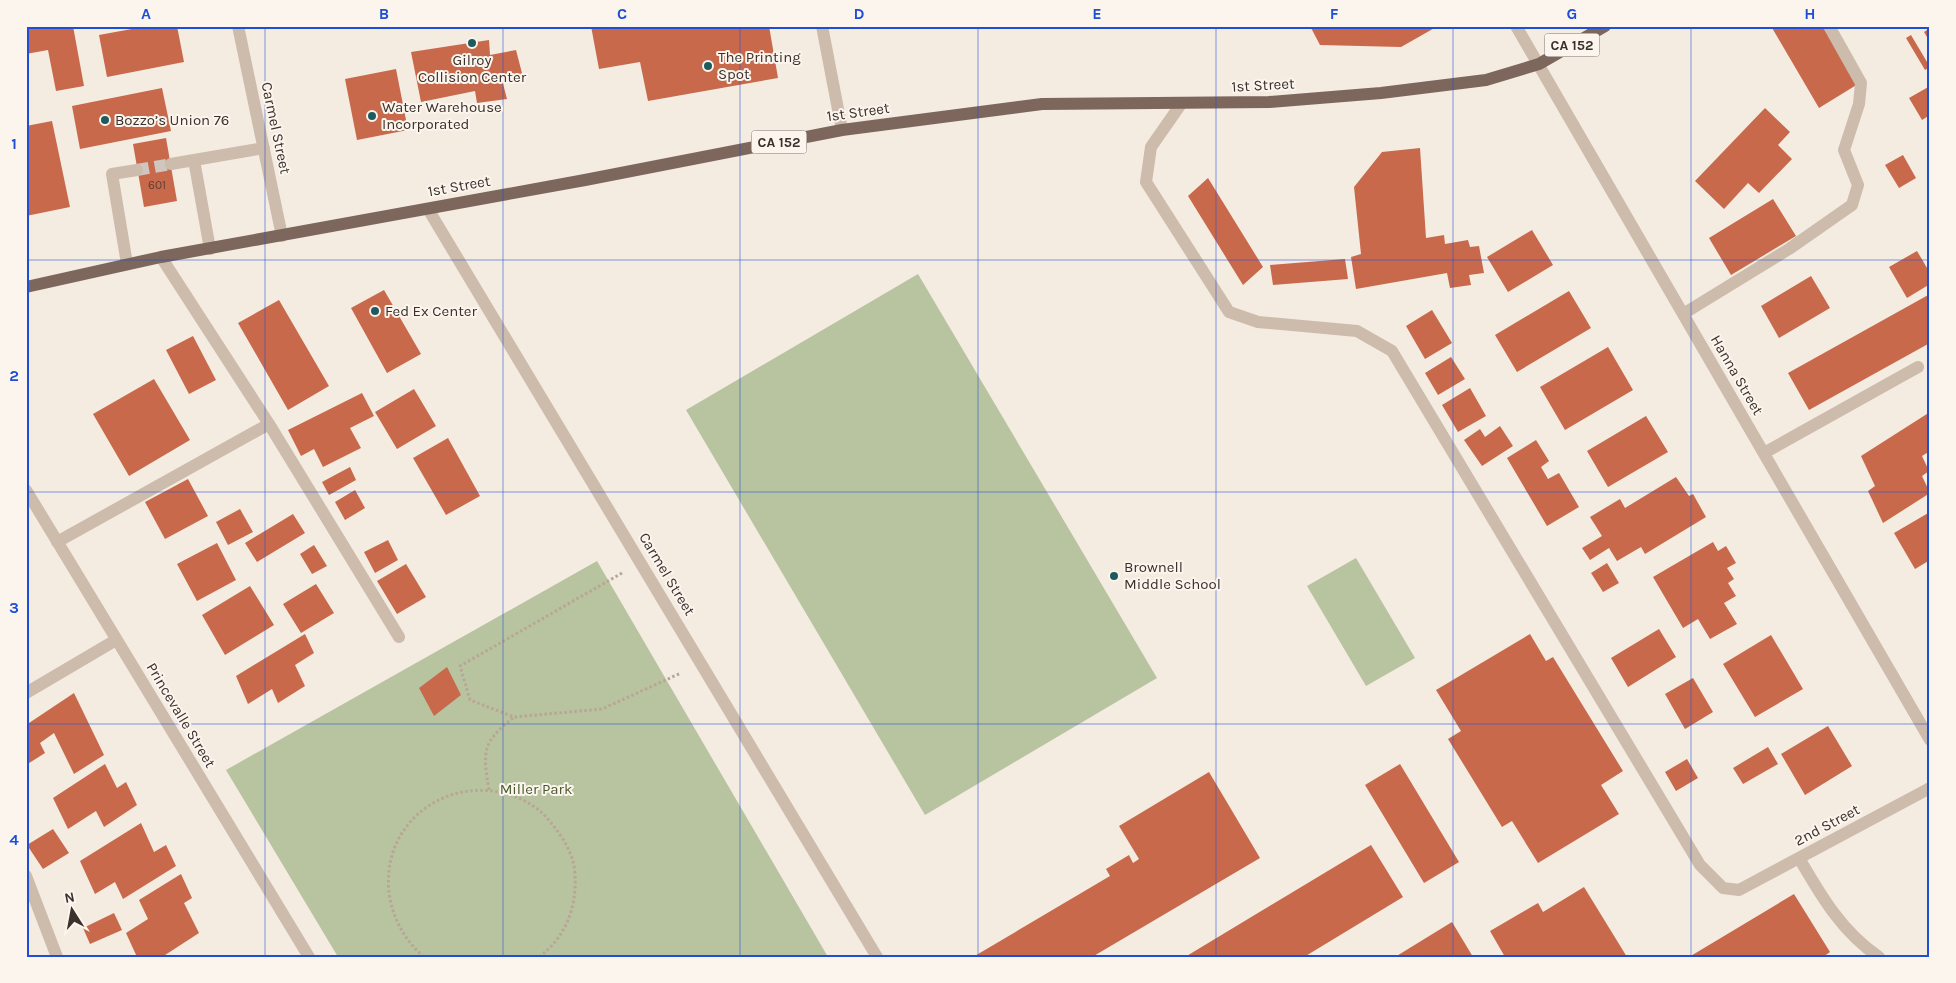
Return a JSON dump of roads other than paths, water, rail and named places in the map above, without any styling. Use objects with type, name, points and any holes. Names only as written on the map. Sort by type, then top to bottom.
[{"type":"main road","name":"1st Street","points":[[26,287],[128,264],[842,130],[1042,104],[1268,102],[1381,93],[1486,80],[1539,64],[1604,26]]},
{"type":"street","name":"Carmel Street","points":[[238,26],[282,236]]},
{"type":"street","points":[[822,26],[842,130]]},
{"type":"street","name":"Hanna Street","points":[[1516,26],[1930,740]]},
{"type":"street","points":[[1683,314],[1789,248],[1852,204],[1858,185],[1844,150],[1859,104],[1861,83],[1829,26]]},
{"type":"street","name":"2nd Street","points":[[1181,104],[1150,147],[1146,182],[1229,312],[1258,322],[1357,331],[1392,352],[1700,865],[1723,888],[1739,890],[1930,788]]},
{"type":"street","points":[[171,164],[264,148]]},
{"type":"street","points":[[194,160],[210,249]]},
{"type":"street","points":[[128,264],[112,174],[137,170]]},
{"type":"street","name":"Carmel Street","points":[[428,208],[877,957]]},
{"type":"street","points":[[161,258],[269,424],[399,637]]},
{"type":"street","points":[[1764,453],[1918,367]]},
{"type":"street","points":[[57,542],[269,424]]},
{"type":"street","name":"Princevalle Street","points":[[26,490],[309,957]]},
{"type":"street","points":[[26,693],[116,640]]},
{"type":"street","points":[[1799,858],[1840,923],[1857,940],[1880,957]]},
{"type":"street","points":[[26,876],[57,957]]},
{"type":"tunnel","points":[[137,170],[171,164]]},
{"type":"place","name":"Gilroy Collision Center","points":[[472,43]]},
{"type":"place","name":"The Printing Spot","points":[[708,66]]},
{"type":"place","name":"Water Warehouse Incorporated","points":[[372,116]]},
{"type":"place","name":"Bozzo’s Union 76","points":[[105,120]]},
{"type":"place","name":"Fed Ex Center","points":[[375,311]]},
{"type":"place","name":"Brownell Middle School","points":[[1114,576]]},
{"type":"park label","name":"Miller Park","points":[[536,789]]}]
